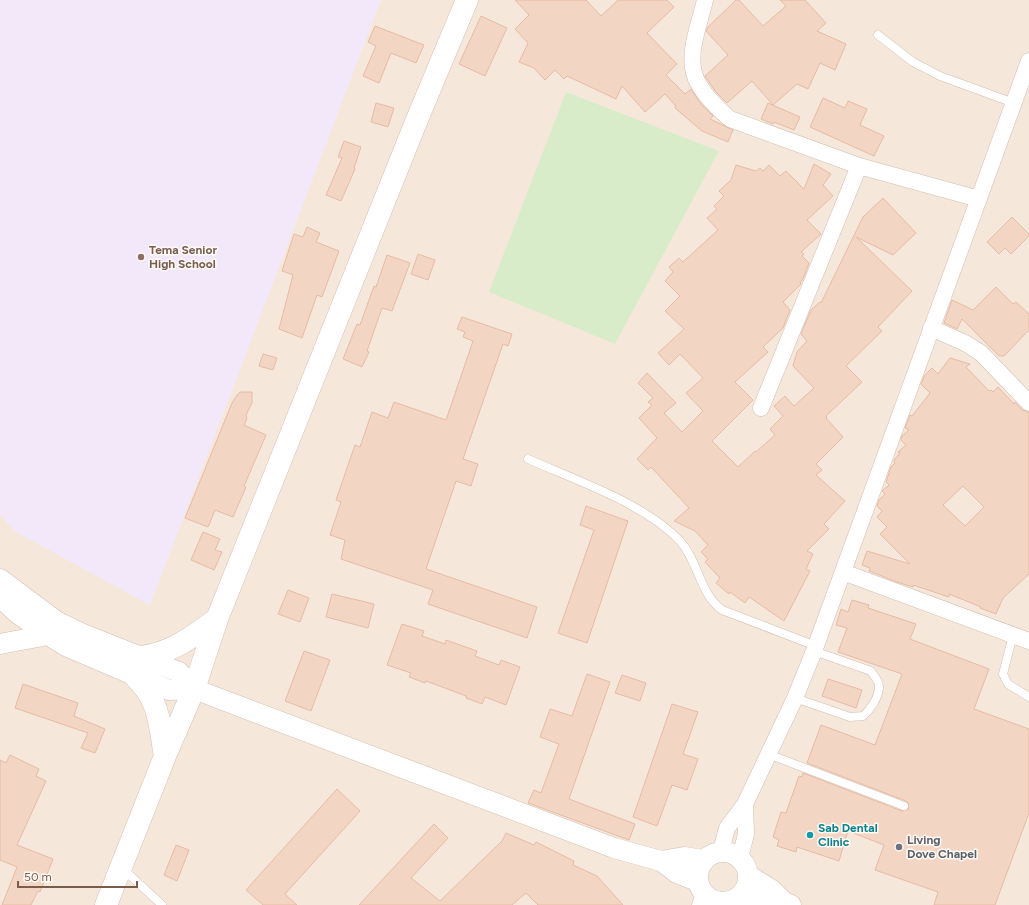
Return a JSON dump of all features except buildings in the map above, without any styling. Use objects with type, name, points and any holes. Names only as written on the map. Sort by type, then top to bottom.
[{"type":"main road","points":[[106,905],[165,756],[194,689],[217,619],[416,122],[467,0]]},
{"type":"main road","points":[[165,756],[157,715],[136,665],[150,656],[167,650],[197,634],[217,619]]},
{"type":"street","points":[[705,0],[692,54],[694,74],[714,105],[730,119],[859,166],[979,199]]},
{"type":"street","points":[[701,894],[697,874],[712,855],[727,828],[745,804],[795,698],[815,648],[1029,61]]},
{"type":"street","points":[[761,408],[859,166]]},
{"type":"street","points":[[931,328],[965,343],[982,353],[1029,403]]},
{"type":"street","points":[[843,572],[1029,641]]},
{"type":"street","points":[[3,590],[17,613],[48,636],[66,646],[136,665]]},
{"type":"street","points":[[3,590],[62,625],[83,634],[136,665],[169,690],[194,689],[614,848],[661,861],[701,894],[717,902],[729,901],[787,904]]},
{"type":"street","points":[[0,644],[48,636]]},
{"type":"street","points":[[729,901],[746,888],[744,867],[746,834],[745,804]]},
{"type":"street","points":[[661,861],[731,852],[744,867],[787,904]]},
{"type":"lane","points":[[878,36],[913,62],[940,76],[1014,103]]},
{"type":"lane","points":[[528,459],[624,502],[642,512],[668,530],[681,542],[690,556],[710,599],[722,610],[871,671],[876,678],[879,688],[871,709],[862,716],[850,717],[795,698]]},
{"type":"lane","points":[[1013,635],[1003,674],[1008,684],[1029,697]]},
{"type":"lane","points":[[768,754],[904,806]]},
{"type":"lane","points":[[121,867],[162,905]]},
{"type":"shaded area","points":[[0,0],[1029,0],[1029,905],[0,905]]},
{"type":"shaded area","name":"Tema Senior High School","points":[[0,0],[381,0],[150,605],[16,532],[0,515]]},
{"type":"green space","points":[[566,92],[719,151],[615,344],[489,292]]},
{"type":"place","name":"Tema Senior High School","points":[[141,257]]},
{"type":"place","name":"Sab Dental Clinic","points":[[810,835]]},
{"type":"place","name":"Living Dove Chapel","points":[[899,847]]}]
